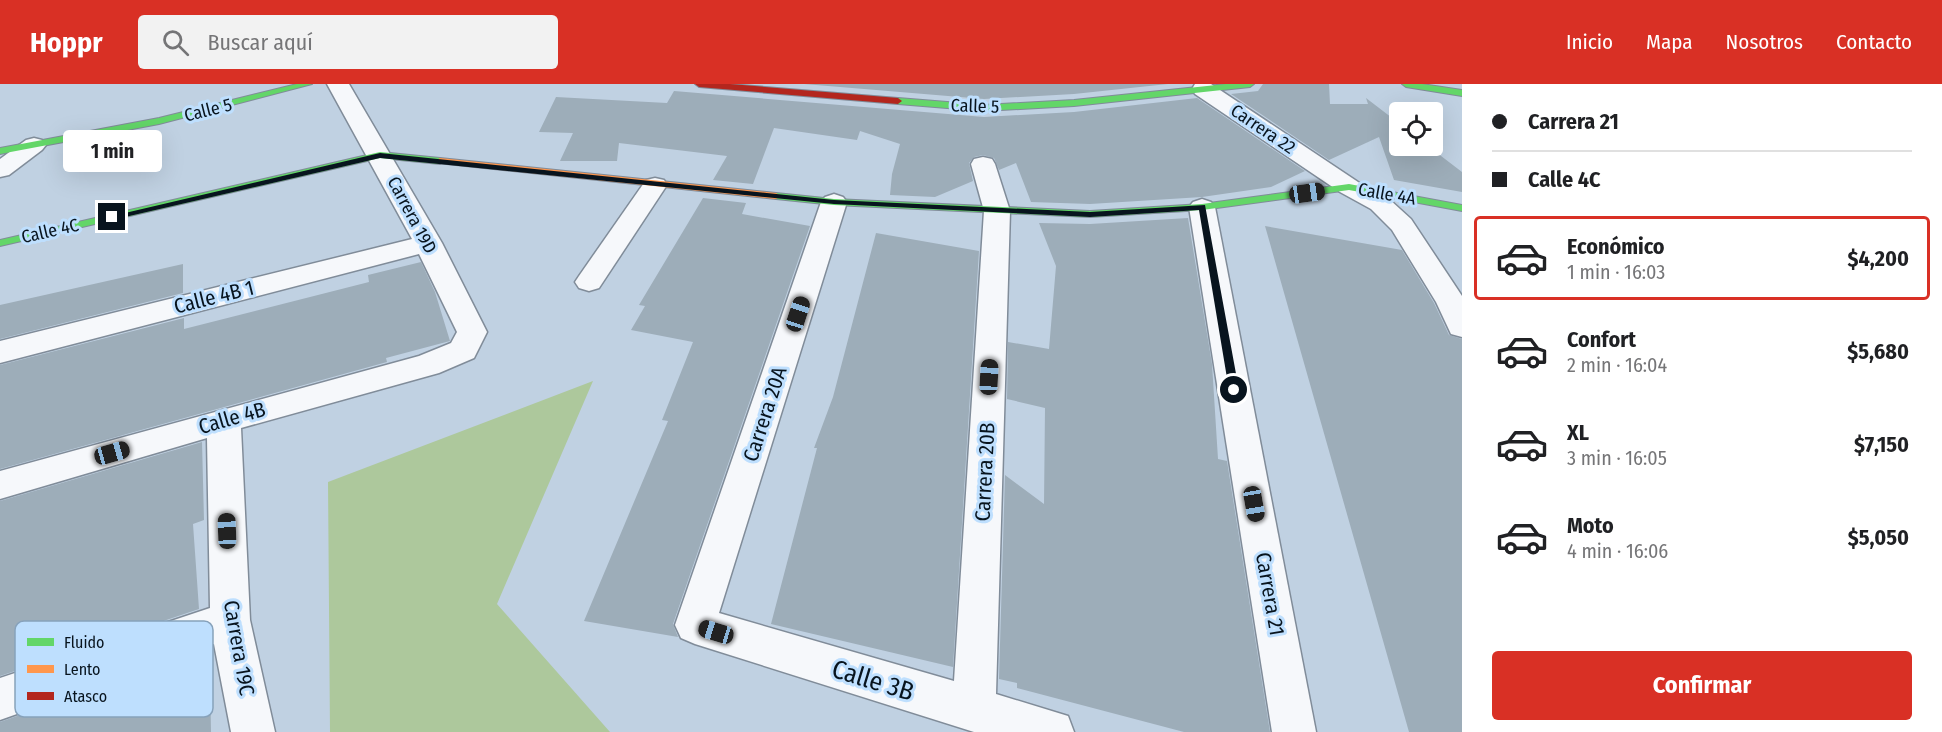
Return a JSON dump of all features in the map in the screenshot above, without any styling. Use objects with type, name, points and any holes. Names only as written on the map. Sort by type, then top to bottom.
[{"type":"street","name":"Calle 5","points":[[0,151],[159,121],[308,84]]},
{"type":"street","name":"Carrera 19D","points":[[338,84],[428,243],[472,332],[464,350]]},
{"type":"street","name":"Calle 5","points":[[699,84],[733,85],[984,108],[1074,103],[1250,84]]},
{"type":"street","points":[[1406,84],[1462,93]]},
{"type":"street","name":"Carrera 22","points":[[1203,89],[1349,188],[1380,204],[1402,225],[1458,311]]},
{"type":"street","points":[[0,170],[34,145]]},
{"type":"street","name":"Calle 4A","points":[[380,156],[834,202],[997,211],[1090,214],[1202,207],[1349,188],[1462,208]]},
{"type":"street","name":"Calle 4C","points":[[0,243],[380,156]]},
{"type":"street","name":"Carrera 20B","points":[[974,710],[997,211],[983,164]]},
{"type":"street","points":[[589,282],[656,185]]},
{"type":"street","name":"Carrera 20A","points":[[695,625],[834,202]]},
{"type":"street","name":"Carrera 21","points":[[1202,207],[1294,732]]},
{"type":"street","name":"Calle 4B 1","points":[[0,352],[428,243]]},
{"type":"street","name":"Calle 4B","points":[[0,485],[224,420],[428,365],[464,350]]},
{"type":"street","name":"Carrera 19C","points":[[224,420],[230,620],[253,732]]},
{"type":"street","points":[[213,626],[230,620]]},
{"type":"street","name":"Calle 3B","points":[[695,625],[1052,732]]},
{"type":"street","points":[[0,699],[15,694]]},
{"type":"green space","points":[[593,381],[497,604],[610,732],[330,732],[328,482]]},
{"type":"building","points":[[804,84],[1168,84],[1074,94],[984,99]]},
{"type":"building","points":[[1263,84],[1329,84],[1330,104],[1368,104],[1366,98],[1389,116],[1389,156],[1441,156],[1462,172],[1462,192],[1394,180],[1379,137],[1329,160],[1231,94],[1258,91]]},
{"type":"building","points":[[674,91],[984,117],[1074,112],[1197,98],[1305,171],[1271,187],[1202,197],[1090,204],[1031,202],[1016,163],[999,170],[994,158],[983,155],[974,157],[969,163],[973,181],[935,197],[890,195],[892,174],[900,144],[860,131],[857,140],[774,128],[753,184],[713,180],[727,156],[619,143],[617,161],[560,161],[573,133],[539,132],[556,97],[667,103]]},
{"type":"building","points":[[703,198],[746,203],[742,214],[810,226],[673,624],[678,637],[584,621],[668,421],[662,420],[693,342],[631,330],[645,306],[639,305]]},
{"type":"building","points":[[1188,218],[1212,364],[1218,459],[1227,461],[1270,732],[1184,732],[1017,688],[1017,683],[999,679],[1005,475],[1044,504],[1045,408],[1007,399],[1008,342],[1049,349],[1056,266],[1039,223],[1090,224]]},
{"type":"building","points":[[1265,226],[1402,250],[1434,303],[1449,335],[1462,339],[1462,732],[1409,732]]},
{"type":"building","points":[[876,233],[979,251],[953,667],[771,624],[817,448],[814,448],[833,397]]},
{"type":"building","points":[[421,262],[435,292],[450,341],[386,358],[387,362],[0,469],[0,365],[184,318],[184,329],[369,282],[368,275]]},
{"type":"building","points":[[183,264],[183,293],[0,339],[0,305]]},
{"type":"building","points":[[202,442],[204,520],[193,524],[199,609],[163,621],[15,621],[15,671],[0,676],[0,501]]},
{"type":"building","points":[[15,717],[211,717],[211,732],[0,732],[0,722]]},
{"type":"traffic: fast","points":[[0,151],[159,121],[308,84]]},
{"type":"traffic: fast","points":[[898,101],[984,108],[1074,103],[1250,84]]},
{"type":"traffic: fast","points":[[1406,84],[1462,93]]},
{"type":"traffic: fast","points":[[0,243],[380,155],[440,161]]},
{"type":"traffic: fast","points":[[776,196],[834,202],[1090,214],[1202,207],[1349,187],[1462,208]]},
{"type":"traffic: slow","points":[[440,161],[776,196]]},
{"type":"traffic: jam","points":[[699,84],[898,101]]},
{"type":"route","points":[[112,217],[380,156],[834,202],[1090,214],[1202,207],[1234,390]]}]
